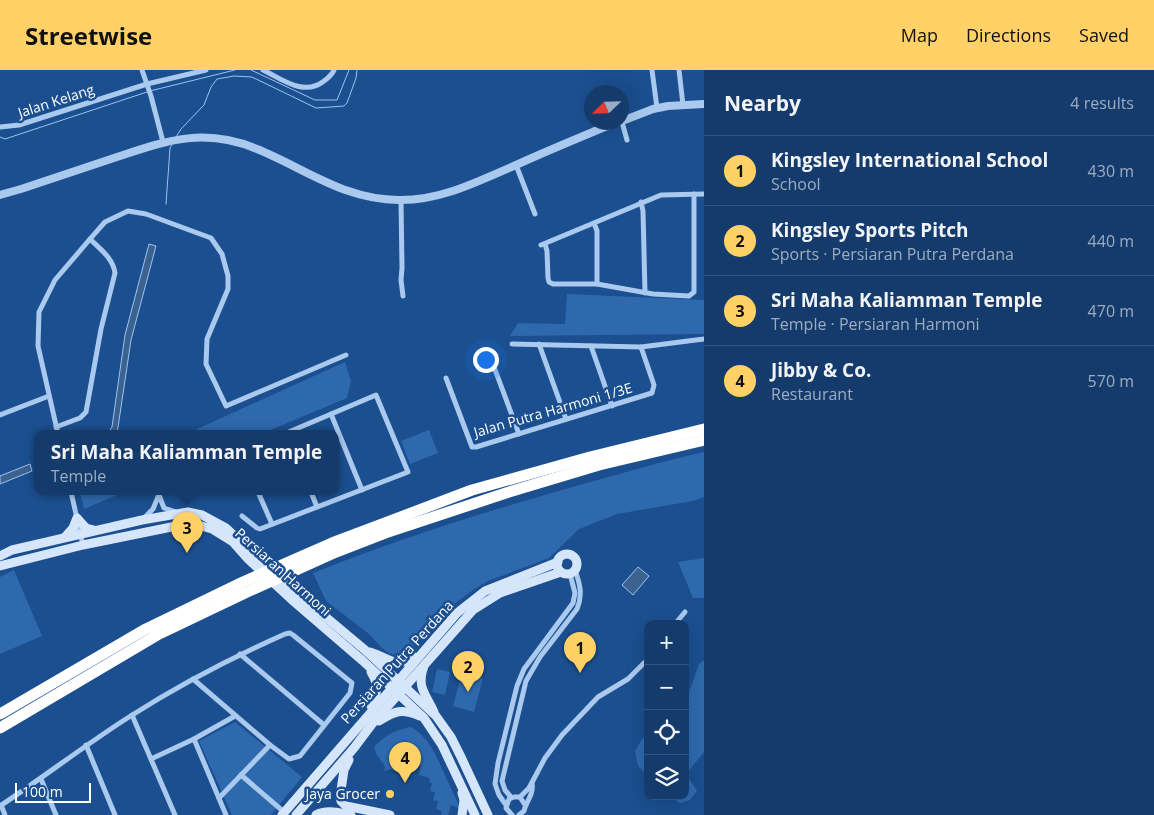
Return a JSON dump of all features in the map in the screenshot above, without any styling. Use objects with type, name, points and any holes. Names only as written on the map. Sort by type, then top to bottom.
[{"type":"highway","points":[[0,728],[159,634],[247,592],[434,510],[505,480],[704,429]]},
{"type":"highway","points":[[0,714],[144,630],[270,570],[332,544],[434,510],[509,492],[599,465],[704,440]]},
{"type":"main road","name":"Persiaran Harmoni","points":[[0,556],[12,550],[94,530],[188,512],[202,515],[226,528],[250,556]]},
{"type":"main road","points":[[63,539],[70,533],[77,518],[86,528],[94,530]]},
{"type":"main road","name":"Persiaran Harmoni","points":[[0,566],[83,545],[190,524],[212,529],[233,542],[250,556],[364,661],[436,716]]},
{"type":"main road","points":[[564,555],[570,555],[576,561],[577,566],[569,572],[558,568],[558,562],[564,555]]},
{"type":"main road","name":"Persiaran Putra Perdana","points":[[283,814],[398,687],[457,613],[485,591],[558,562]]},
{"type":"main road","name":"Persiaran Putra Perdana","points":[[423,658],[479,605],[500,593],[569,572]]},
{"type":"main road","name":"Persiaran Harmoni","points":[[294,596],[365,650],[398,687],[408,702],[424,718]]},
{"type":"main road","points":[[365,650],[378,654],[394,663],[423,658],[421,688],[462,757],[488,815]]},
{"type":"main road","points":[[364,661],[377,681],[378,687],[368,721]]},
{"type":"main road","points":[[368,721],[396,711],[410,712],[424,718],[442,744],[475,815]]},
{"type":"main road","name":"Persiaran Putra Perdana","points":[[296,815],[354,748],[368,721]]},
{"type":"main road","points":[[354,748],[344,770],[341,801],[346,806],[386,815]]},
{"type":"main road","points":[[452,765],[464,800],[462,815]]},
{"type":"main road","points":[[316,815],[328,811],[351,815]]},
{"type":"street","points":[[142,70],[170,140]]},
{"type":"street","name":"Jalan Kelang","points":[[0,126],[19,125],[206,70]]},
{"type":"street","points":[[263,70],[308,89],[321,84],[332,75],[334,70]]},
{"type":"street","points":[[652,70],[657,108]]},
{"type":"street","points":[[679,70],[683,105]]},
{"type":"street","points":[[629,118],[657,108],[704,104]]},
{"type":"street","points":[[0,194],[21,189],[170,140],[213,138],[249,146],[352,193],[371,198],[421,199],[454,191],[598,130]]},
{"type":"street","points":[[624,130],[627,140]]},
{"type":"street","points":[[516,165],[535,214]]},
{"type":"street","points":[[694,194],[694,292],[689,296],[645,292],[597,284],[552,284],[549,282],[547,252],[543,244],[640,202],[661,195],[694,194],[704,194]]},
{"type":"street","points":[[401,200],[401,280],[403,296]]},
{"type":"street","points":[[640,202],[643,211],[645,292]]},
{"type":"street","points":[[57,430],[38,346],[38,312],[55,280],[105,222],[128,211],[146,214],[211,238],[217,246],[225,262],[228,290],[207,339],[206,364],[226,406],[346,355]]},
{"type":"street","points":[[594,223],[597,231],[597,284]]},
{"type":"street","points":[[56,427],[80,418],[86,412],[101,329],[115,273],[114,265],[109,258],[90,239]]},
{"type":"street","points":[[512,344],[641,347],[704,340]]},
{"type":"street","points":[[538,344],[566,420]]},
{"type":"street","points":[[591,346],[612,406]]},
{"type":"street","name":"Jalan Putra Harmoni 1/3E","points":[[446,378],[472,447],[652,393],[654,385],[641,347]]},
{"type":"street","points":[[491,359],[518,434]]},
{"type":"street","points":[[242,516],[260,529],[408,472],[376,395],[295,430]]},
{"type":"street","points":[[0,415],[49,396]]},
{"type":"street","points":[[332,414],[338,430]]},
{"type":"street","points":[[339,432],[362,490]]},
{"type":"street","points":[[72,495],[83,545]]},
{"type":"street","points":[[142,520],[153,509],[159,495]]},
{"type":"street","name":"Persiaran Harmoni","points":[[161,495],[164,508],[181,513]]},
{"type":"street","points":[[259,495],[272,524]]},
{"type":"street","points":[[312,495],[317,507]]},
{"type":"street","points":[[569,572],[581,588],[580,602],[526,681],[502,781],[505,790],[511,797],[520,797],[527,791],[545,758],[562,735],[598,697],[628,678],[644,663]]},
{"type":"street","points":[[511,814],[499,795],[495,784],[498,763],[517,686],[524,669],[572,603],[575,593],[569,572]]},
{"type":"street","points":[[678,620],[685,612]]},
{"type":"street","points":[[5,815],[0,805],[41,779],[86,745],[132,715],[193,679],[240,654],[290,633],[352,683],[350,693],[300,756],[289,759],[235,716],[193,679]]},
{"type":"street","points":[[240,654],[324,725]]},
{"type":"street","points":[[132,715],[175,815]]},
{"type":"street","points":[[151,759],[235,716]]},
{"type":"street","points":[[194,738],[226,815]]},
{"type":"street","points":[[86,745],[115,815]]},
{"type":"street","points":[[219,798],[270,745]]},
{"type":"street","points":[[241,776],[283,814]]},
{"type":"street","points":[[41,779],[56,815]]},
{"type":"street","points":[[519,815],[525,810],[532,793],[532,784]]},
{"type":"street","points":[[506,805],[511,797]]},
{"type":"street","points":[[520,797],[525,810]]},
{"type":"shaded area","points":[[149,244],[156,246],[131,340],[118,430],[110,430],[112,427],[125,335]]},
{"type":"shaded area","points":[[567,294],[704,300],[704,334],[510,336],[518,323],[565,324]]},
{"type":"shaded area","points":[[345,362],[351,381],[347,398],[271,430],[195,430]]},
{"type":"shaded area","points":[[429,430],[438,453],[410,464],[401,441]]},
{"type":"shaded area","points":[[704,452],[704,497],[693,501],[617,514],[579,529],[549,558],[488,581],[473,590],[454,604],[407,653],[399,655],[390,654],[369,634],[326,601],[313,573],[381,547],[485,513],[661,462]]},
{"type":"shaded area","points":[[30,464],[32,471],[0,484],[0,476]]},
{"type":"shaded area","points":[[81,495],[117,495],[84,509]]},
{"type":"shaded area","points":[[704,558],[704,598],[693,598],[678,562]]},
{"type":"shaded area","points":[[638,567],[649,576],[633,595],[622,585]]},
{"type":"shaded area","points":[[14,570],[42,636],[0,654],[0,577]]},
{"type":"shaded area","points":[[704,660],[704,752],[689,770],[689,692],[699,664]]},
{"type":"shaded area","points":[[437,669],[450,672],[445,695],[432,692]]},
{"type":"shaded area","points":[[462,673],[483,678],[474,712],[453,706]]},
{"type":"shaded area","points":[[235,722],[302,777],[271,815],[232,815],[199,741]]},
{"type":"shaded area","points":[[411,727],[430,745],[460,809],[451,805],[448,815],[441,815],[442,811],[436,809],[438,801],[433,800],[435,792],[430,791],[432,783],[429,782],[430,778],[419,775],[421,766],[415,762],[410,761],[397,764],[396,771],[390,769],[384,771],[385,766],[376,754],[374,747],[391,734]]},
{"type":"shaded area","points":[[644,737],[644,772],[638,766],[635,751]]},
{"type":"shaded area","points":[[689,779],[697,791],[690,800],[680,803],[676,800],[689,800]]},
{"type":"waterway","points":[[150,91],[235,70]]},
{"type":"waterway","points":[[251,70],[315,100],[337,100],[349,70]]},
{"type":"waterway","points":[[176,137],[181,129],[204,105],[211,87],[217,79],[234,76],[252,77],[316,108],[344,106],[347,103],[357,70]]},
{"type":"waterway","points":[[0,137],[5,139],[147,92]]},
{"type":"waterway","points":[[166,204],[170,148],[172,145]]},
{"type":"place","name":"Sri Maha Kaliamman Temple","points":[[187,553]]},
{"type":"place","name":"Kingsley International School","points":[[580,673]]},
{"type":"place","name":"Kingsley Sports Pitch","points":[[468,692]]},
{"type":"place","name":"Jibby & Co.","points":[[405,783]]},
{"type":"place","name":"Jaya Grocer","points":[[390,794]]}]
